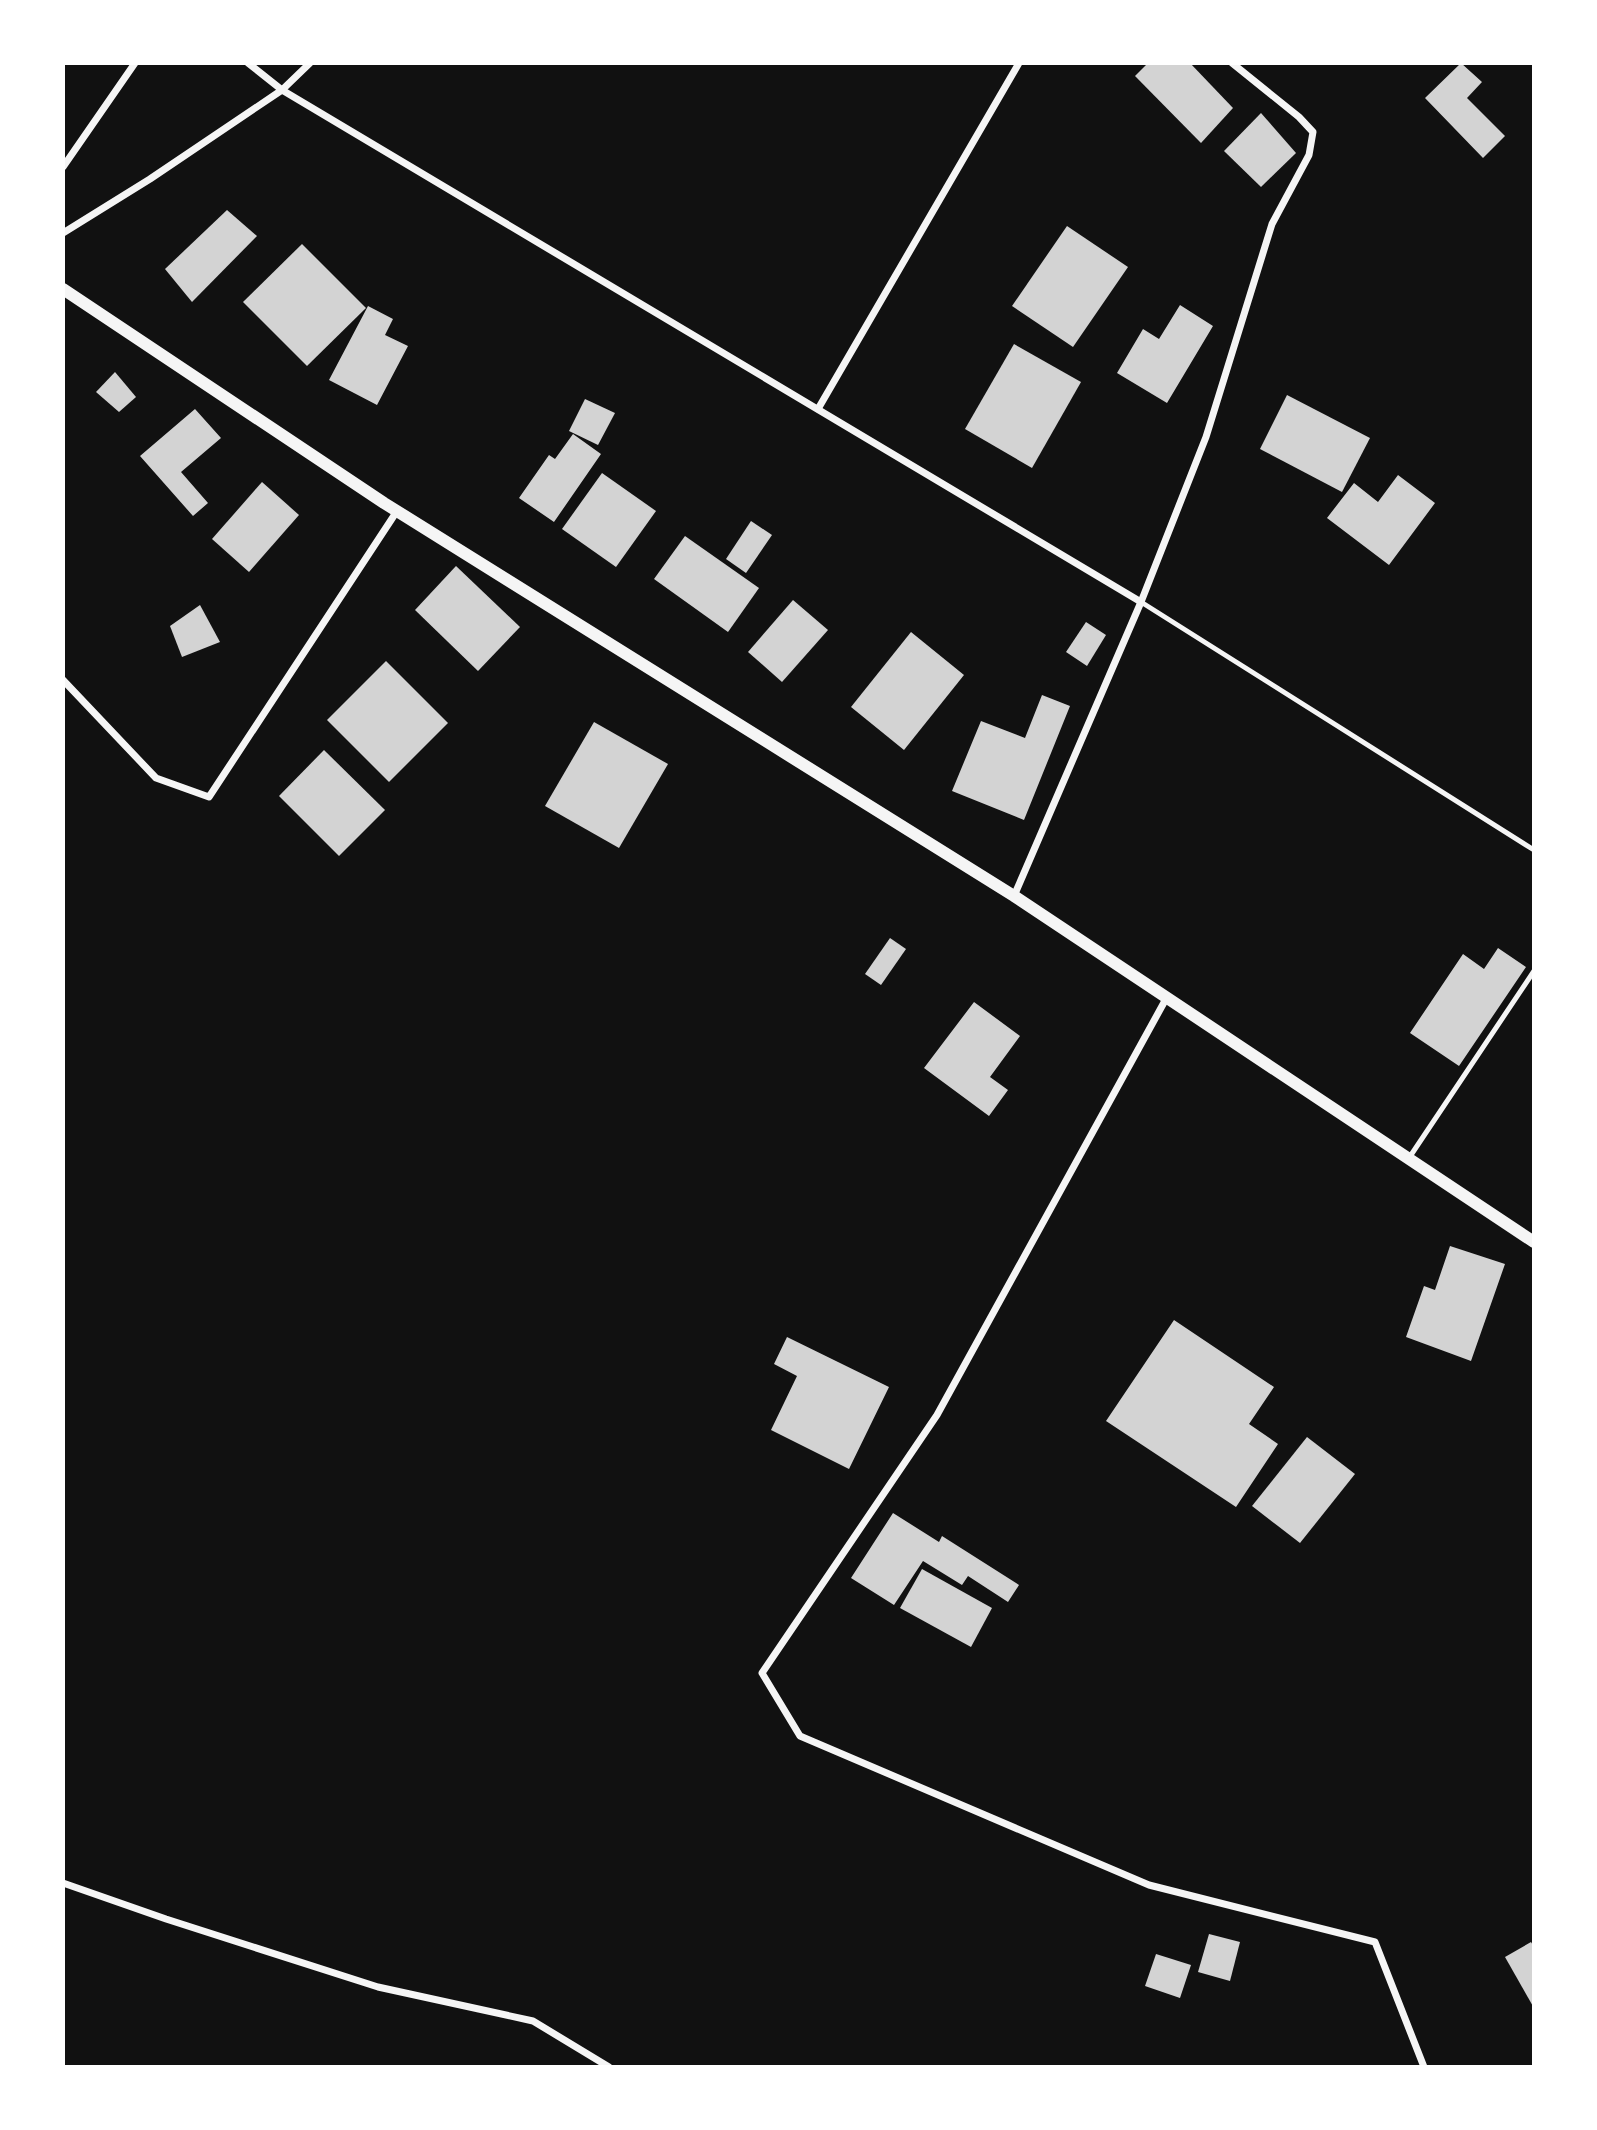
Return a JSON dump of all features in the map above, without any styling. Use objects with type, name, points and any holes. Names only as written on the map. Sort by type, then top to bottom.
[{"type":"street","points":[[63,167],[135,63]]},
{"type":"street","points":[[248,63],[282,90],[1141,602]]},
{"type":"street","points":[[63,233],[150,179],[282,90],[310,63]]},
{"type":"street","points":[[818,409],[1019,63]]},
{"type":"street","points":[[1014,896],[1141,602],[1206,438],[1272,224],[1309,155],[1313,132],[1299,117],[1232,63]]},
{"type":"street","points":[[63,289],[397,511],[1014,896],[1534,1242]]},
{"type":"street","points":[[63,680],[156,778],[209,797],[397,511]]},
{"type":"street","points":[[1167,997],[937,1415],[762,1673],[800,1736],[1149,1885],[1376,1942],[1424,2067]]},
{"type":"street","points":[[63,1883],[377,1987],[533,2021],[609,2067]]},
{"type":"lane","points":[[1141,602],[1534,850]]},
{"type":"lane","points":[[1409,1158],[1534,971]]},
{"type":"building","points":[[1148,63],[1190,63],[1233,108],[1201,143],[1135,76]]},
{"type":"building","points":[[1461,63],[1482,82],[1467,98],[1505,136],[1483,158],[1425,98]]},
{"type":"building","points":[[1261,113],[1296,153],[1261,187],[1224,151]]},
{"type":"building","points":[[227,210],[257,236],[192,302],[165,269]]},
{"type":"building","points":[[1067,226],[1128,267],[1073,347],[1012,306]]},
{"type":"building","points":[[302,244],[366,308],[307,366],[243,302]]},
{"type":"building","points":[[1180,305],[1213,326],[1167,403],[1117,373],[1143,329],[1159,339]]},
{"type":"building","points":[[368,306],[393,319],[385,335],[408,346],[377,405],[329,380]]},
{"type":"building","points":[[1014,344],[1081,382],[1032,468],[965,429]]},
{"type":"building","points":[[115,372],[136,397],[119,412],[96,392]]},
{"type":"building","points":[[1287,395],[1370,438],[1342,492],[1260,449]]},
{"type":"building","points":[[585,399],[615,413],[598,445],[569,431]]},
{"type":"building","points":[[195,409],[221,438],[181,472],[208,503],[193,516],[140,456]]},
{"type":"building","points":[[573,434],[601,454],[554,522],[519,498],[549,455],[555,459]]},
{"type":"building","points":[[602,473],[656,511],[616,567],[562,529]]},
{"type":"building","points":[[1398,475],[1435,503],[1389,565],[1327,518],[1354,483],[1378,502]]},
{"type":"building","points":[[262,482],[299,515],[249,572],[212,539]]},
{"type":"building","points":[[751,521],[772,535],[746,573],[726,559]]},
{"type":"building","points":[[685,536],[759,588],[728,632],[654,579]]},
{"type":"building","points":[[456,566],[520,627],[478,671],[415,610]]},
{"type":"building","points":[[793,600],[828,630],[782,682],[748,652]]},
{"type":"building","points":[[200,605],[220,642],[182,657],[170,626]]},
{"type":"building","points":[[1086,622],[1106,635],[1087,666],[1066,652]]},
{"type":"building","points":[[911,632],[964,675],[904,750],[851,707]]},
{"type":"building","points":[[386,661],[448,723],[389,782],[327,720]]},
{"type":"building","points":[[1042,695],[1070,706],[1024,820],[952,791],[981,721],[1025,738]]},
{"type":"building","points":[[594,722],[668,764],[619,848],[545,806]]},
{"type":"building","points":[[324,750],[385,810],[339,856],[279,796]]},
{"type":"building","points":[[890,938],[906,949],[881,985],[865,974]]},
{"type":"building","points":[[1498,948],[1526,967],[1459,1066],[1410,1033],[1463,954],[1484,969]]},
{"type":"building","points":[[974,1002],[1020,1036],[990,1077],[1008,1090],[989,1116],[924,1068]]},
{"type":"building","points":[[1450,1246],[1505,1264],[1471,1361],[1406,1337],[1424,1286],[1435,1290]]},
{"type":"building","points":[[1174,1320],[1274,1387],[1249,1424],[1278,1444],[1236,1507],[1106,1421]]},
{"type":"building","points":[[787,1337],[889,1387],[849,1469],[771,1430],[797,1376],[774,1364]]},
{"type":"building","points":[[1307,1437],[1355,1474],[1300,1543],[1252,1506]]},
{"type":"building","points":[[893,1513],[939,1542],[942,1536],[1019,1585],[1008,1602],[968,1576],[962,1585],[923,1561],[894,1605],[851,1578]]},
{"type":"building","points":[[922,1569],[992,1608],[971,1647],[900,1608]]},
{"type":"building","points":[[1209,1934],[1240,1942],[1230,1981],[1198,1972]]},
{"type":"building","points":[[1531,1942],[1534,1947],[1534,2008],[1505,1957]]},
{"type":"building","points":[[1156,1954],[1191,1965],[1180,1998],[1145,1986]]}]
